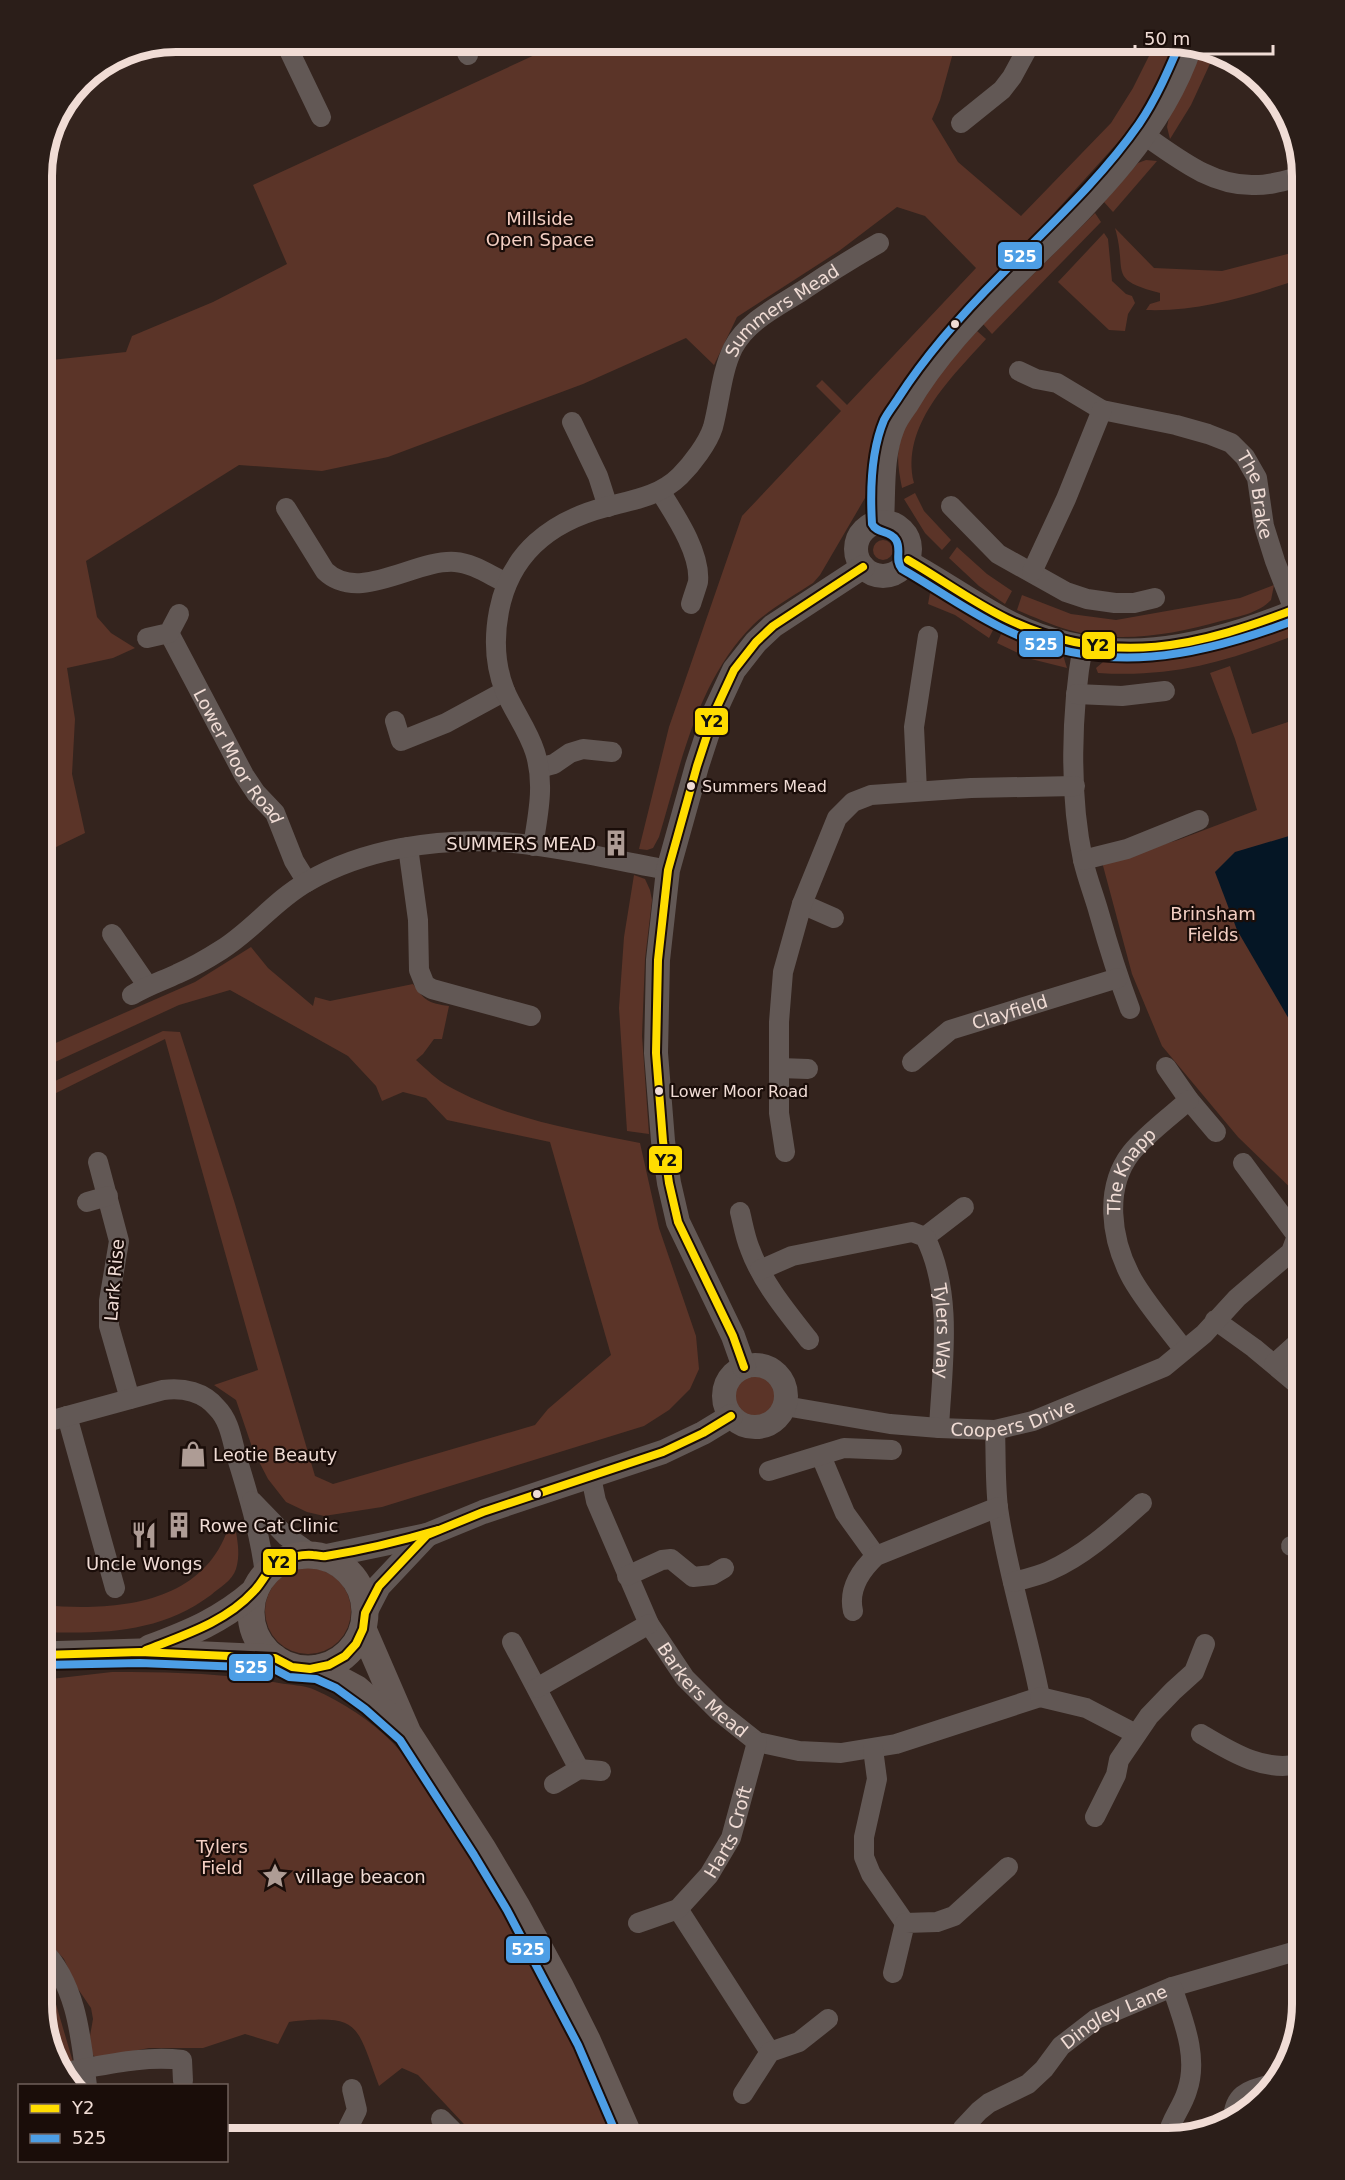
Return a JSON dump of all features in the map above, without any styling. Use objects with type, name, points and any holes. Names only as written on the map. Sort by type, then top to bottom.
[{"type":"main road","points":[[140,1652],[203,1628],[231,1611],[279,1562],[296,1556],[318,1556],[330,1559],[345,1569],[357,1582],[363,1597],[364,1621],[408,1733],[483,1849],[522,1915],[587,2040],[625,2127]]},
{"type":"main road","points":[[260,1582],[251,1609],[253,1628],[261,1645],[275,1658],[292,1667],[318,1668],[345,1656],[356,1644],[364,1621]]},
{"type":"main road","points":[[52,1655],[140,1652],[275,1658]]},
{"type":"main road","points":[[318,1668],[357,1689],[408,1733]]},
{"type":"street","points":[[290,53],[321,117]]},
{"type":"street","points":[[961,123],[1002,90],[1025,53]]},
{"type":"street","points":[[882,521],[884,466],[893,427],[927,370],[973,316],[1040,252],[1090,199],[1144,135],[1166,102],[1187,54]]},
{"type":"street","points":[[1144,135],[1205,175],[1226,182],[1253,185],[1292,178]]},
{"type":"street","name":"Summers Mead","points":[[533,846],[540,805],[539,768],[529,735],[505,691],[498,666],[496,633],[499,608],[507,583],[518,562],[542,536],[560,524],[585,513],[660,491],[680,475],[699,451],[712,429],[726,365],[740,337],[772,310],[879,243]]},
{"type":"street","name":"The Brake","points":[[1019,371],[1036,379],[1057,383],[1102,410],[1156,420],[1208,434],[1231,443],[1245,457],[1257,478],[1264,526],[1275,561],[1292,594]]},
{"type":"street","points":[[1032,572],[1066,499],[1102,410]]},
{"type":"street","points":[[572,422],[598,476],[608,507]]},
{"type":"street","points":[[660,491],[680,524],[696,560],[698,580],[691,604]]},
{"type":"street","points":[[951,506],[999,554],[1066,592],[1087,600],[1124,603],[1155,598]]},
{"type":"street","points":[[286,508],[325,571],[333,579],[343,583],[389,578],[429,565],[458,562],[507,583]]},
{"type":"street","points":[[882,521],[891,523],[906,534],[910,551],[903,567],[887,575],[878,575],[863,567],[856,548],[858,538],[864,530],[882,521]]},
{"type":"street","points":[[908,560],[1006,618],[1038,632],[1083,645],[1125,649],[1167,647],[1206,640],[1292,611]]},
{"type":"street","points":[[744,1367],[733,1336],[678,1222],[669,1183],[656,1053],[658,960],[668,870],[700,755],[715,711],[734,670],[756,642],[773,626],[863,567]]},
{"type":"street","points":[[147,638],[169,633],[179,614]]},
{"type":"street","name":"Lower Moor Road","points":[[169,633],[244,775],[256,793],[275,813],[294,861],[307,882]]},
{"type":"street","points":[[917,791],[914,727],[928,636]]},
{"type":"street","points":[[1083,645],[1076,694],[1074,730],[1075,786],[1083,860],[1118,978],[1130,1009]]},
{"type":"street","points":[[395,721],[401,741],[446,723],[505,691]]},
{"type":"street","points":[[1076,694],[1122,696],[1165,691]]},
{"type":"street","points":[[539,768],[554,764],[570,753],[583,750],[612,752]]},
{"type":"street","points":[[785,1152],[780,1113],[779,1022],[783,972],[802,904],[837,818],[853,802],[871,795],[917,791],[1075,786]]},
{"type":"street","points":[[1083,860],[1127,849],[1198,820]]},
{"type":"street","points":[[112,934],[140,991],[224,948],[274,905],[307,882],[375,854],[408,847],[500,842],[668,870]]},
{"type":"street","points":[[408,847],[418,920],[419,970],[425,985],[432,989],[531,1016]]},
{"type":"street","points":[[802,904],[834,918]]},
{"type":"street","name":"Clayfield","points":[[912,1062],[950,1030],[1118,978]]},
{"type":"street","points":[[1166,1067],[1189,1100],[1216,1132]]},
{"type":"street","points":[[780,1068],[808,1069]]},
{"type":"street","name":"The Knapp","points":[[1184,1350],[1131,1278],[1122,1258],[1114,1227],[1113,1197],[1119,1172],[1131,1152],[1189,1100]]},
{"type":"street","name":"Lark Rise","points":[[98,1162],[118,1232],[119,1249],[107,1314],[130,1398]]},
{"type":"street","name":"Coopers Drive","points":[[1243,1163],[1292,1229]]},
{"type":"street","points":[[87,1202],[108,1196]]},
{"type":"street","points":[[760,1270],[792,1256],[912,1232],[925,1237],[964,1207]]},
{"type":"street","points":[[740,1212],[750,1249],[760,1270],[784,1308],[809,1340]]},
{"type":"street","name":"Tylers Way","points":[[925,1237],[933,1253],[942,1302],[943,1354],[939,1428]]},
{"type":"street","name":"Coopers Drive","points":[[785,1406],[890,1424],[939,1428],[995,1430],[1033,1420],[1099,1395],[1164,1366],[1204,1334],[1215,1320],[1292,1249]]},
{"type":"street","points":[[1215,1320],[1292,1380]]},
{"type":"street","points":[[1274,1365],[1292,1348]]},
{"type":"street","points":[[756,1365],[767,1367],[777,1373],[784,1383],[787,1394],[785,1406],[780,1416],[771,1424],[750,1427],[739,1423],[725,1406],[724,1394],[727,1383],[734,1373],[744,1367],[756,1365]]},
{"type":"street","points":[[52,1420],[130,1398],[178,1388],[191,1391],[216,1405],[229,1427],[259,1534],[260,1582]]},
{"type":"street","points":[[67,1416],[115,1588]]},
{"type":"street","points":[[250,1499],[286,1536],[318,1556],[426,1534],[483,1512],[680,1445],[731,1416]]},
{"type":"street","points":[[995,1430],[998,1507],[1040,1696],[1086,1708],[1136,1734]]},
{"type":"street","points":[[769,1471],[844,1448],[892,1450]]},
{"type":"street","points":[[821,1456],[845,1513],[876,1556]]},
{"type":"street","name":"Barkers Mead","points":[[591,1477],[596,1501],[649,1624],[685,1678],[718,1711],[758,1742],[799,1750],[841,1753],[873,1749],[896,1744],[1040,1696]]},
{"type":"street","points":[[1013,1582],[1049,1571],[1075,1557],[1107,1535],[1142,1503]]},
{"type":"street","points":[[853,1611],[850,1599],[855,1585],[864,1567],[876,1556],[998,1507]]},
{"type":"street","points":[[364,1621],[379,1586],[426,1534]]},
{"type":"street","points":[[627,1576],[662,1560],[671,1559],[693,1577],[712,1575],[723,1568]]},
{"type":"street","name":"Barkers Mead","points":[[537,1688],[649,1624]]},
{"type":"street","points":[[512,1642],[579,1769]]},
{"type":"street","points":[[1095,1817],[1116,1775],[1119,1760],[1136,1734],[1173,1690],[1194,1672],[1205,1644]]},
{"type":"street","points":[[1201,1734],[1241,1758],[1280,1766],[1292,1764]]},
{"type":"street","name":"Harts Croft","points":[[638,1923],[678,1909],[709,1875],[731,1838],[758,1742]]},
{"type":"street","points":[[873,1749],[877,1779],[864,1837],[864,1857],[871,1874],[905,1923],[892,1973]]},
{"type":"street","points":[[554,1784],[579,1769],[601,1771]]},
{"type":"street","points":[[905,1923],[937,1922],[954,1916],[1008,1867]]},
{"type":"street","points":[[678,1909],[770,2052]]},
{"type":"street","name":"Dingley Lane","points":[[963,2128],[989,2103],[1028,2084],[1044,2069],[1061,2046],[1096,2019],[1172,1987],[1292,1952]]},
{"type":"street","points":[[52,1960],[68,1990],[81,2037],[86,2077],[147,2059],[171,2058],[182,2060],[183,2081]]},
{"type":"street","points":[[1169,2128],[1186,2094],[1192,2076],[1186,2026],[1172,1987]]},
{"type":"street","points":[[743,2094],[770,2052],[800,2042],[828,2019]]},
{"type":"street","points":[[1234,2108],[1242,2095],[1259,2088]]},
{"type":"street","points":[[348,2127],[357,2110],[352,2089]]},
{"type":"street","points":[[441,2119],[449,2127]]},
{"type":"green space","name":"Millside Open Space","points":[[539,53],[953,53],[940,100],[932,119],[958,162],[1021,216],[1111,123],[1133,88],[1150,53],[1172,53],[1160,82],[1120,140],[911,372],[897,396],[886,423],[865,498],[820,575],[813,583],[774,608],[753,625],[718,671],[693,725],[659,837],[653,848],[647,850],[639,849],[669,727],[742,516],[841,411],[816,386],[822,380],[847,405],[976,268],[925,216],[897,207],[839,251],[737,317],[714,365],[686,338],[583,384],[388,457],[322,471],[239,465],[86,561],[97,617],[111,633],[135,648],[113,658],[67,668],[75,719],[72,774],[85,833],[54,848],[53,852],[53,360],[126,352],[132,336],[213,302],[287,264],[253,185]]},
{"type":"green space","points":[[1199,57],[1212,60],[1191,105],[1170,139],[1167,127],[1169,117]]},
{"type":"green space","points":[[1146,160],[1157,161],[1113,212],[1104,202],[1138,163]]},
{"type":"green space","points":[[1095,213],[1101,222],[992,334],[983,324]]},
{"type":"green space","points":[[1115,228],[1154,268],[1222,271],[1292,253],[1292,281],[1206,305],[1146,310],[1150,304],[1160,301],[1160,293],[1143,288],[1125,278]]},
{"type":"green space","points":[[1104,233],[1108,239],[1112,281],[1126,294],[1132,296],[1135,303],[1128,314],[1125,331],[1109,330],[1058,282]]},
{"type":"green space","points":[[977,331],[986,339],[944,387],[921,423],[914,442],[912,462],[914,483],[902,488],[898,456],[907,422],[916,405],[940,372]]},
{"type":"green space","points":[[915,493],[924,511],[951,540],[942,550],[925,533],[904,499]]},
{"type":"green space","points":[[883,540],[890,543],[893,550],[890,557],[883,560],[876,557],[873,550],[876,543]]},
{"type":"green space","points":[[957,547],[987,574],[1012,591],[1005,604],[979,586],[949,558]]},
{"type":"green space","points":[[1274,585],[1271,600],[1254,611],[1183,630],[1145,636],[1088,634],[1056,626],[1017,610],[1022,595],[1071,614],[1116,620],[1240,598]]},
{"type":"green space","points":[[930,593],[948,597],[995,626],[989,638],[955,615],[928,604]]},
{"type":"green space","points":[[1292,622],[1292,636],[1252,651],[1203,665],[1179,670],[1127,674],[1098,673],[1096,668],[1103,662],[1156,661],[1200,654]]},
{"type":"green space","points":[[1002,632],[1063,655],[1067,668],[1031,659],[997,643]]},
{"type":"green space","name":"Brinsham Fields","points":[[1230,666],[1252,734],[1292,721],[1292,1189],[1238,1137],[1162,1046],[1132,974],[1102,862],[1178,840],[1257,810],[1235,739],[1210,673]]},
{"type":"green space","points":[[634,875],[645,879],[652,900],[645,959],[642,1036],[649,1134],[627,1131],[619,1008],[624,937]]},
{"type":"green space","points":[[251,947],[268,968],[313,1006],[315,997],[330,1001],[413,984],[428,1000],[449,1006],[442,1039],[434,1039],[416,1060],[440,1081],[471,1097],[518,1115],[566,1128],[640,1143],[659,1228],[696,1336],[699,1369],[690,1389],[669,1410],[644,1426],[382,1507],[324,1516],[307,1512],[286,1502],[268,1479],[253,1450],[236,1400],[214,1385],[258,1370],[165,1039],[52,1095],[53,1082],[163,1031],[180,1032],[235,1204],[315,1476],[333,1484],[535,1425],[548,1409],[611,1355],[550,1142],[447,1120],[426,1098],[403,1092],[382,1101],[376,1086],[348,1056],[230,990],[179,1005],[53,1063],[53,1044],[195,982]]},
{"type":"green space","points":[[755,1376],[769,1382],[775,1396],[769,1410],[755,1416],[741,1410],[735,1396],[741,1382]]},
{"type":"green space","points":[[236,1532],[238,1555],[234,1573],[222,1586],[192,1608],[151,1624],[130,1628],[109,1631],[52,1632],[52,1606],[95,1607],[122,1604],[148,1599],[173,1590],[194,1577],[213,1558],[226,1534]]},
{"type":"green space","points":[[308,1568],[325,1571],[339,1580],[348,1594],[351,1611],[348,1628],[339,1642],[325,1651],[308,1654],[291,1651],[277,1642],[268,1628],[265,1611],[268,1594],[277,1580],[291,1571]]},
{"type":"green space","name":"Tylers Field","points":[[112,1672],[175,1673],[217,1675],[306,1687],[346,1706],[385,1735],[429,1788],[499,1902],[568,2035],[608,2127],[467,2127],[418,2075],[402,2068],[379,2086],[359,2036],[343,2022],[330,2020],[289,2022],[278,2044],[245,2034],[203,2048],[149,2048],[96,2058],[92,2054],[90,2036],[93,2019],[91,2008],[76,1986],[64,1959],[52,1946],[52,1679]]},
{"type":"green space","points":[[52,1991],[73,2062],[68,2063],[57,2036]]},
{"type":"water","points":[[1292,836],[1292,1024],[1237,930],[1215,872],[1235,852]]},
{"type":"transit line","name":"525","points":[[1175,53],[1151,105],[1124,145],[1073,202],[960,318],[922,364],[887,414],[874,458],[871,485],[872,524],[896,540],[902,569],[1000,627],[1038,643],[1076,653],[1114,657],[1152,656],[1189,651],[1227,643],[1292,621]]},
{"type":"transit line","name":"Y2","points":[[908,560],[1007,619],[1046,634],[1083,644],[1120,648],[1156,647],[1228,632],[1292,610]]},
{"type":"transit line","name":"Y2","points":[[744,1367],[733,1336],[678,1222],[669,1183],[656,1053],[658,960],[668,870],[715,711],[734,670],[756,642],[773,626],[863,567]]},
{"type":"transit line","name":"Y2","points":[[52,1655],[140,1652],[275,1658],[292,1667],[310,1669],[329,1665],[345,1656],[356,1644],[363,1629],[365,1613],[379,1586],[427,1535],[483,1512],[663,1452],[703,1433],[731,1416]]},
{"type":"transit line","name":"Y2","points":[[146,1650],[189,1633],[231,1611],[243,1602],[269,1571],[281,1561],[301,1555],[324,1556],[354,1551],[438,1530]]},
{"type":"transit line","name":"525","points":[[52,1665],[140,1663],[272,1668],[289,1677],[316,1679],[336,1688],[365,1709],[400,1740],[507,1910],[578,2045],[613,2127]]},
{"type":"place","name":"Summers Mead","points":[[691,786]]},
{"type":"place","name":"SUMMERS MEAD","points":[[616,843]]},
{"type":"place","name":"Lower Moor Road","points":[[659,1091]]},
{"type":"place","name":"Leotie Beauty","points":[[193,1454]]},
{"type":"place","name":"Rowe Cat Clinic","points":[[179,1525]]},
{"type":"place","name":"Uncle Wongs","points":[[144,1535]]},
{"type":"place","name":"village beacon","points":[[275,1876]]}]
